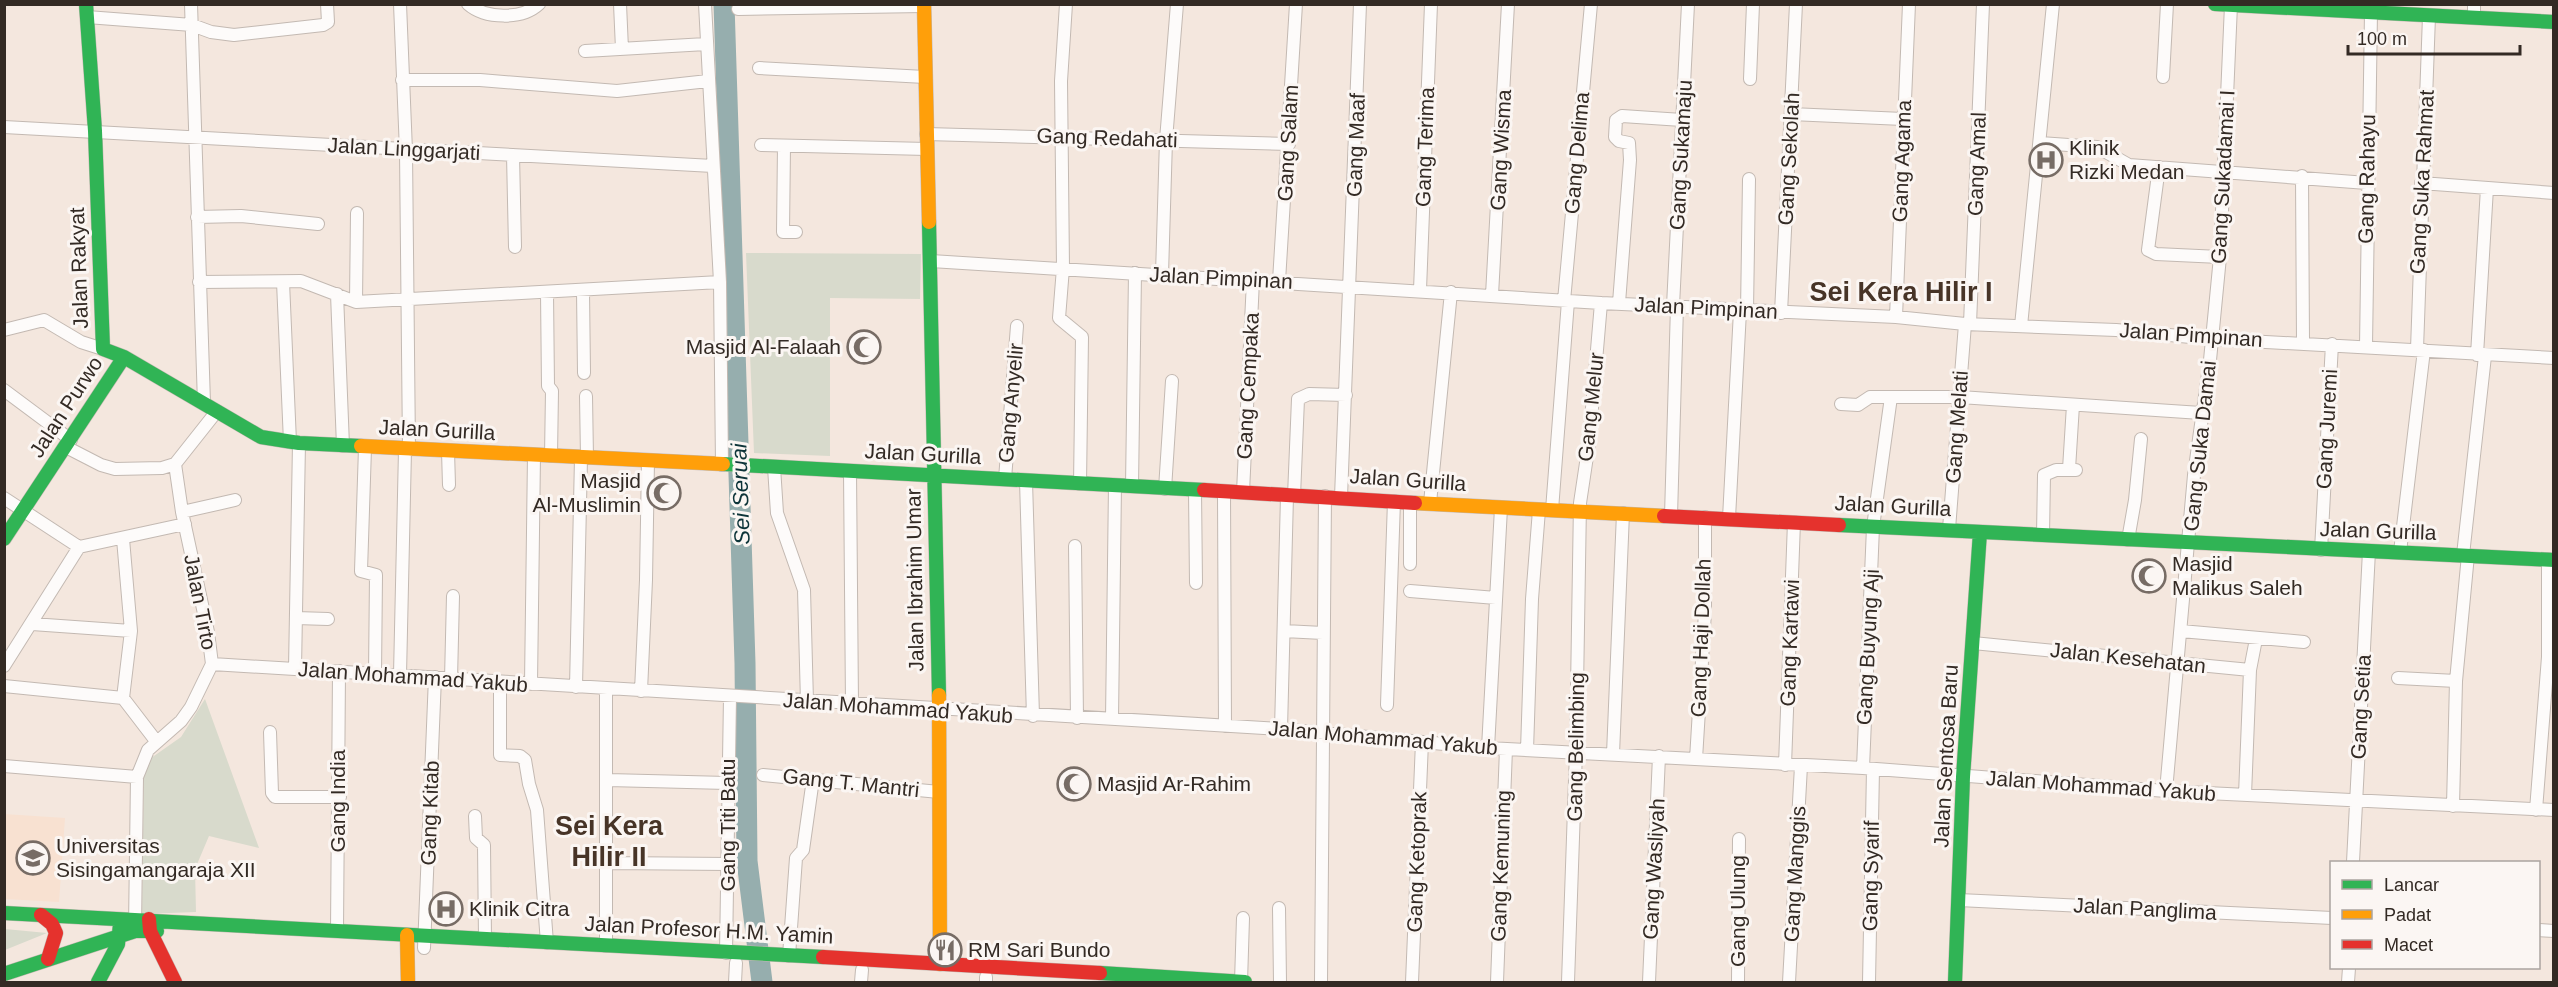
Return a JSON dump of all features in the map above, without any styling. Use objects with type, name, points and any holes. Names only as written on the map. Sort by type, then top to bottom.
[{"type":"street","points":[[191,4],[204,403]]},
{"type":"street","points":[[87,10],[192,25],[211,32],[234,35],[320,26],[327,23],[327,4]]},
{"type":"street","points":[[400,4],[406,151],[408,299],[407,450],[400,675]]},
{"type":"street","points":[[468,4],[473,9],[494,14],[513,15],[530,12],[539,4]]},
{"type":"street","points":[[620,4],[622,49]]},
{"type":"street","points":[[705,4],[720,282],[726,465]]},
{"type":"street","points":[[1066,4],[1061,81],[1063,268],[1059,318],[1082,337],[1080,484]]},
{"type":"street","points":[[1162,274],[1166,140],[1177,4]]},
{"type":"street","name":"Gang Salam","points":[[1279,281],[1296,4]]},
{"type":"street","name":"Gang Maaf","points":[[1341,497],[1351,286],[1360,4]]},
{"type":"street","name":"Gang Terima","points":[[1420,290],[1431,4]]},
{"type":"street","name":"Gang Wisma","points":[[1492,295],[1508,4]]},
{"type":"street","name":"Gang Delima","points":[[1527,750],[1532,600],[1546,510],[1591,4]]},
{"type":"street","name":"Gang Sukamaju","points":[[1671,516],[1675,306],[1688,4]]},
{"type":"street","points":[[1750,79],[1753,4]]},
{"type":"street","name":"Gang Sekolah","points":[[1781,313],[1796,4]]},
{"type":"street","name":"Gang Agama","points":[[1896,317],[1909,4]]},
{"type":"street","name":"Gang Amal","points":[[1967,324],[1983,4]]},
{"type":"street","points":[[2021,326],[2053,4]]},
{"type":"street","points":[[2163,77],[2167,4]]},
{"type":"street","points":[[2215,4],[2424,12],[2474,11],[2553,22]]},
{"type":"street","points":[[738,9],[924,5]]},
{"type":"street","name":"Jalan Ibrahim Umar","points":[[924,5],[939,710],[940,969]]},
{"type":"street","name":"Gang Sukadamai I","points":[[2211,344],[2220,257],[2231,5]]},
{"type":"street","name":"Jalan Rakyat","points":[[87,10],[95,131],[103,349],[124,357],[261,437]]},
{"type":"street","name":"Gang Rahayu","points":[[2366,346],[2367,183],[2375,10]]},
{"type":"street","name":"Gang Suka Rahmat","points":[[2400,552],[2420,350],[2424,12]]},
{"type":"street","points":[[585,51],[706,44]]},
{"type":"street","points":[[759,68],[925,77]]},
{"type":"street","points":[[402,80],[480,80],[617,91],[708,81]]},
{"type":"street","points":[[1791,114],[1903,119]]},
{"type":"street","points":[[1619,303],[1630,144],[1618,141],[1615,137],[1616,120],[1622,116],[1682,120]]},
{"type":"street","name":"Jalan Linggarjati","points":[[4,127],[406,151],[713,166]]},
{"type":"street","name":"Gang Redahati","points":[[926,134],[1288,144]]},
{"type":"street","points":[[2040,143],[2097,147],[2129,165],[2302,176],[2367,183]]},
{"type":"street","points":[[761,145],[927,149]]},
{"type":"street","points":[[784,146],[783,232],[796,232]]},
{"type":"street","points":[[513,155],[515,247]]},
{"type":"street","points":[[2159,167],[2148,250],[2156,254],[2220,257]]},
{"type":"street","points":[[2302,176],[2303,342]]},
{"type":"street","points":[[1729,518],[1749,179]]},
{"type":"street","points":[[2421,183],[2553,193]]},
{"type":"street","points":[[2453,806],[2456,681],[2481,355],[2487,188]]},
{"type":"street","points":[[356,302],[357,213]]},
{"type":"street","points":[[197,217],[241,216],[318,224]]},
{"type":"street","name":"Jalan Pimpinan","points":[[931,261],[1279,281],[1566,301],[1896,317],[1967,324],[2116,330],[2211,344],[2303,342],[2553,358]]},
{"type":"street","points":[[1132,486],[1135,273]]},
{"type":"street","name":"Gang Cempaka","points":[[1243,492],[1253,280]]},
{"type":"street","points":[[199,282],[310,282],[356,302],[720,282]]},
{"type":"street","points":[[283,282],[295,443],[296,669]]},
{"type":"street","points":[[583,291],[584,373]]},
{"type":"street","points":[[547,292],[548,386],[552,392],[551,456]]},
{"type":"street","points":[[1430,503],[1451,292]]},
{"type":"street","points":[[337,294],[343,446]]},
{"type":"street","name":"Gang Melur","points":[[1580,511],[1602,303]]},
{"type":"street","points":[[4,330],[44,320],[81,342],[103,349]]},
{"type":"street","name":"Gang Melati","points":[[1949,529],[1967,324]]},
{"type":"street","name":"Gang Anyelir","points":[[1005,479],[1017,326]]},
{"type":"street","name":"Gang Suka Damai","points":[[2166,791],[2201,413],[2211,344]]},
{"type":"street","name":"Gang Juremi","points":[[2321,550],[2332,344]]},
{"type":"street","name":"Jalan Purwo","points":[[4,539],[124,357]]},
{"type":"street","points":[[1165,489],[1172,381]]},
{"type":"street","points":[[4,390],[68,444],[101,465],[115,469],[147,470],[175,464],[217,411]]},
{"type":"street","points":[[1281,729],[1290,496],[1298,399],[1309,394],[1346,395]]},
{"type":"street","points":[[576,687],[586,396]]},
{"type":"street","points":[[1841,404],[1858,405],[1870,397],[1960,397],[2201,413]]},
{"type":"street","name":"Gang Buyung Aji","points":[[1868,769],[1873,527],[1891,397]]},
{"type":"street","points":[[2043,535],[2044,475],[2048,472],[2072,470],[2073,405]]},
{"type":"street","name":"Jalan Gurilla","points":[[261,437],[295,443],[365,448],[934,474],[1546,510],[2551,560]]},
{"type":"street","points":[[2128,540],[2135,500],[2141,439]]},
{"type":"street","points":[[365,448],[361,571],[376,574],[375,674]]},
{"type":"street","points":[[448,452],[449,484]]},
{"type":"street","points":[[531,684],[534,455]]},
{"type":"street","points":[[641,691],[648,461]]},
{"type":"street","name":"Jalan Tirto","points":[[142,925],[137,777],[143,756],[191,707],[212,664],[208,632],[175,464]]},
{"type":"street","points":[[767,467],[777,513],[804,590],[807,702]]},
{"type":"street","points":[[850,471],[852,704]]},
{"type":"street","points":[[1026,481],[1033,716]]},
{"type":"street","points":[[1112,719],[1115,485]]},
{"type":"street","points":[[1195,490],[1196,583]]},
{"type":"street","points":[[1224,492],[1225,726]]},
{"type":"street","points":[[1321,982],[1325,496]]},
{"type":"street","points":[[4,498],[79,547],[123,539],[235,500]]},
{"type":"street","points":[[1387,705],[1394,501]]},
{"type":"street","points":[[1410,502],[1410,564]]},
{"type":"street","points":[[1488,748],[1501,507]]},
{"type":"street","name":"Gang Belimbing","points":[[1568,982],[1576,751],[1580,511]]},
{"type":"street","points":[[1613,754],[1623,513]]},
{"type":"street","name":"Gang Haji Dollah","points":[[1696,759],[1705,612],[1705,517]]},
{"type":"street","name":"Gang Kartawi","points":[[1785,765],[1794,522]]},
{"type":"street","name":"Jalan Sentosa Baru","points":[[1955,982],[1963,777],[1980,532]]},
{"type":"street","points":[[123,539],[131,631],[123,698],[156,741]]},
{"type":"street","points":[[1075,546],[1077,718]]},
{"type":"street","points":[[4,666],[79,547]]},
{"type":"street","name":"Gang Setia","points":[[2353,861],[2369,551]]},
{"type":"street","points":[[2536,810],[2548,657],[2551,560]]},
{"type":"street","points":[[1410,591],[1496,597]]},
{"type":"street","points":[[451,679],[453,596]]},
{"type":"street","points":[[296,618],[328,619]]},
{"type":"street","points":[[32,624],[131,631]]},
{"type":"street","points":[[1284,631],[1323,633]]},
{"type":"street","points":[[2181,631],[2304,642]]},
{"type":"street","points":[[2244,795],[2250,670],[2256,639]]},
{"type":"street","name":"Jalan Kesehatan","points":[[1973,643],[2250,670]]},
{"type":"street","name":"Jalan Mohammad Yakub","points":[[212,664],[735,698],[1281,729],[1488,748],[1576,751],[1868,769],[2166,791],[2553,810]]},
{"type":"street","name":"Gang India","points":[[337,931],[340,797],[339,671]]},
{"type":"street","name":"Gang Kitab","points":[[424,942],[435,678]]},
{"type":"street","points":[[2398,678],[2456,681]]},
{"type":"street","points":[[500,682],[500,755],[520,756],[525,760],[537,810],[547,943]]},
{"type":"street","points":[[4,686],[123,698]]},
{"type":"street","points":[[606,688],[608,780],[606,946]]},
{"type":"street","name":"Gang Titi Batu","points":[[726,953],[729,864],[727,783],[735,698]]},
{"type":"street","points":[[270,732],[272,793],[275,798],[340,797]]},
{"type":"street","name":"Gang Ketoprak","points":[[1412,982],[1422,742]]},
{"type":"street","name":"Gang Kemuning","points":[[1497,982],[1506,749]]},
{"type":"street","name":"Gang Wasliyah","points":[[1649,982],[1659,756]]},
{"type":"street","points":[[4,766],[137,777]]},
{"type":"street","name":"Gang Manggis","points":[[1789,982],[1801,766]]},
{"type":"street","name":"Gang Syarif","points":[[1868,769],[1869,982]]},
{"type":"street","name":"Gang T. Mantri","points":[[763,775],[939,792]]},
{"type":"street","points":[[789,956],[796,858],[803,850],[813,779]]},
{"type":"street","points":[[608,780],[727,783]]},
{"type":"street","points":[[476,816],[476,838],[484,845],[485,939]]},
{"type":"street","name":"Gang Ulung","points":[[1738,839],[1738,982]]},
{"type":"street","points":[[606,862],[729,864]]},
{"type":"street","name":"Jalan Panglima","points":[[1959,900],[2330,918]]},
{"type":"street","points":[[1279,908],[1280,982]]},
{"type":"street","points":[[4,914],[119,918],[142,925],[175,982]]},
{"type":"street","points":[[41,915],[52,924],[56,933],[48,959]]},
{"type":"street","points":[[98,982],[120,936],[119,918]]},
{"type":"street","points":[[1243,918],[1243,982]]},
{"type":"street","name":"Jalan Profesor H.M. Yamin","points":[[4,974],[120,936],[142,925],[337,931],[407,941]]},
{"type":"street","name":"Jalan Profesor H.M. Yamin","points":[[142,925],[774,960],[862,976],[940,969],[986,980],[1062,982]]},
{"type":"street","name":"Jalan Profesor H.M. Yamin","points":[[424,942],[485,939],[726,953],[744,960]]},
{"type":"street","points":[[407,941],[408,982]]},
{"type":"street","name":"Jalan Profesor H.M. Yamin","points":[[774,960],[789,956],[940,969],[1098,978],[1243,982]]},
{"type":"street","points":[[735,982],[744,960]]},
{"type":"shaded area","points":[[746,253],[921,254],[920,299],[830,298],[830,456],[754,453]]},
{"type":"shaded area","points":[[205,699],[259,848],[209,836],[195,869],[196,912],[142,914],[144,763],[181,737]]},
{"type":"shaded area","name":"Universitas Sisingamangaraja XII","points":[[4,814],[65,818],[59,902],[5,899]]},
{"type":"shaded area","points":[[5,929],[47,933],[5,950]]},
{"type":"waterway","name":"Sei Seruai","points":[[724,4],[745,663],[747,861],[762,982]]},
{"type":"traffic: fast","points":[[86,4],[95,131],[103,349],[124,357],[261,437],[299,443],[361,446]]},
{"type":"traffic: fast","points":[[2215,4],[2554,22]]},
{"type":"traffic: fast","points":[[929,222],[939,695]]},
{"type":"traffic: fast","points":[[4,539],[124,357]]},
{"type":"traffic: fast","points":[[723,464],[1204,490]]},
{"type":"traffic: fast","points":[[1839,525],[2554,560]]},
{"type":"traffic: fast","points":[[1955,982],[1963,777],[1980,532]]},
{"type":"traffic: fast","points":[[4,913],[823,957]]},
{"type":"traffic: fast","points":[[98,982],[118,944],[120,924]]},
{"type":"traffic: fast","points":[[4,974],[135,931],[157,931]]},
{"type":"traffic: fast","points":[[1100,973],[1245,982]]},
{"type":"traffic: slow","points":[[924,4],[929,222]]},
{"type":"traffic: slow","points":[[361,446],[723,464]]},
{"type":"traffic: slow","points":[[1415,503],[1664,516]]},
{"type":"traffic: slow","points":[[939,695],[940,964]]},
{"type":"traffic: slow","points":[[407,935],[408,982]]},
{"type":"traffic: jam","points":[[1204,490],[1415,503]]},
{"type":"traffic: jam","points":[[1664,516],[1839,525]]},
{"type":"traffic: jam","points":[[41,915],[52,924],[56,933],[48,959]]},
{"type":"traffic: jam","points":[[149,919],[150,931],[175,982]]},
{"type":"traffic: jam","points":[[823,957],[1100,973]]},
{"type":"place","name":"Klinik Rizki Medan","points":[[2046,160]]},
{"type":"place","name":"Masjid Al-Falaah","points":[[864,347]]},
{"type":"place","name":"Masjid Al-Muslimin","points":[[664,493]]},
{"type":"place","name":"Masjid Malikus Saleh","points":[[2149,576]]},
{"type":"place","name":"Masjid Ar-Rahim","points":[[1074,784]]},
{"type":"place","name":"Universitas Sisingamangaraja XII","points":[[33,858]]},
{"type":"place","name":"Klinik Citra","points":[[446,909]]},
{"type":"place","name":"RM Sari Bundo","points":[[945,950]]},
{"type":"district","name":"Sei Kera Hilir I","points":[[1901,292]]},
{"type":"district","name":"Sei Kera Hilir II","points":[[609,842]]}]
